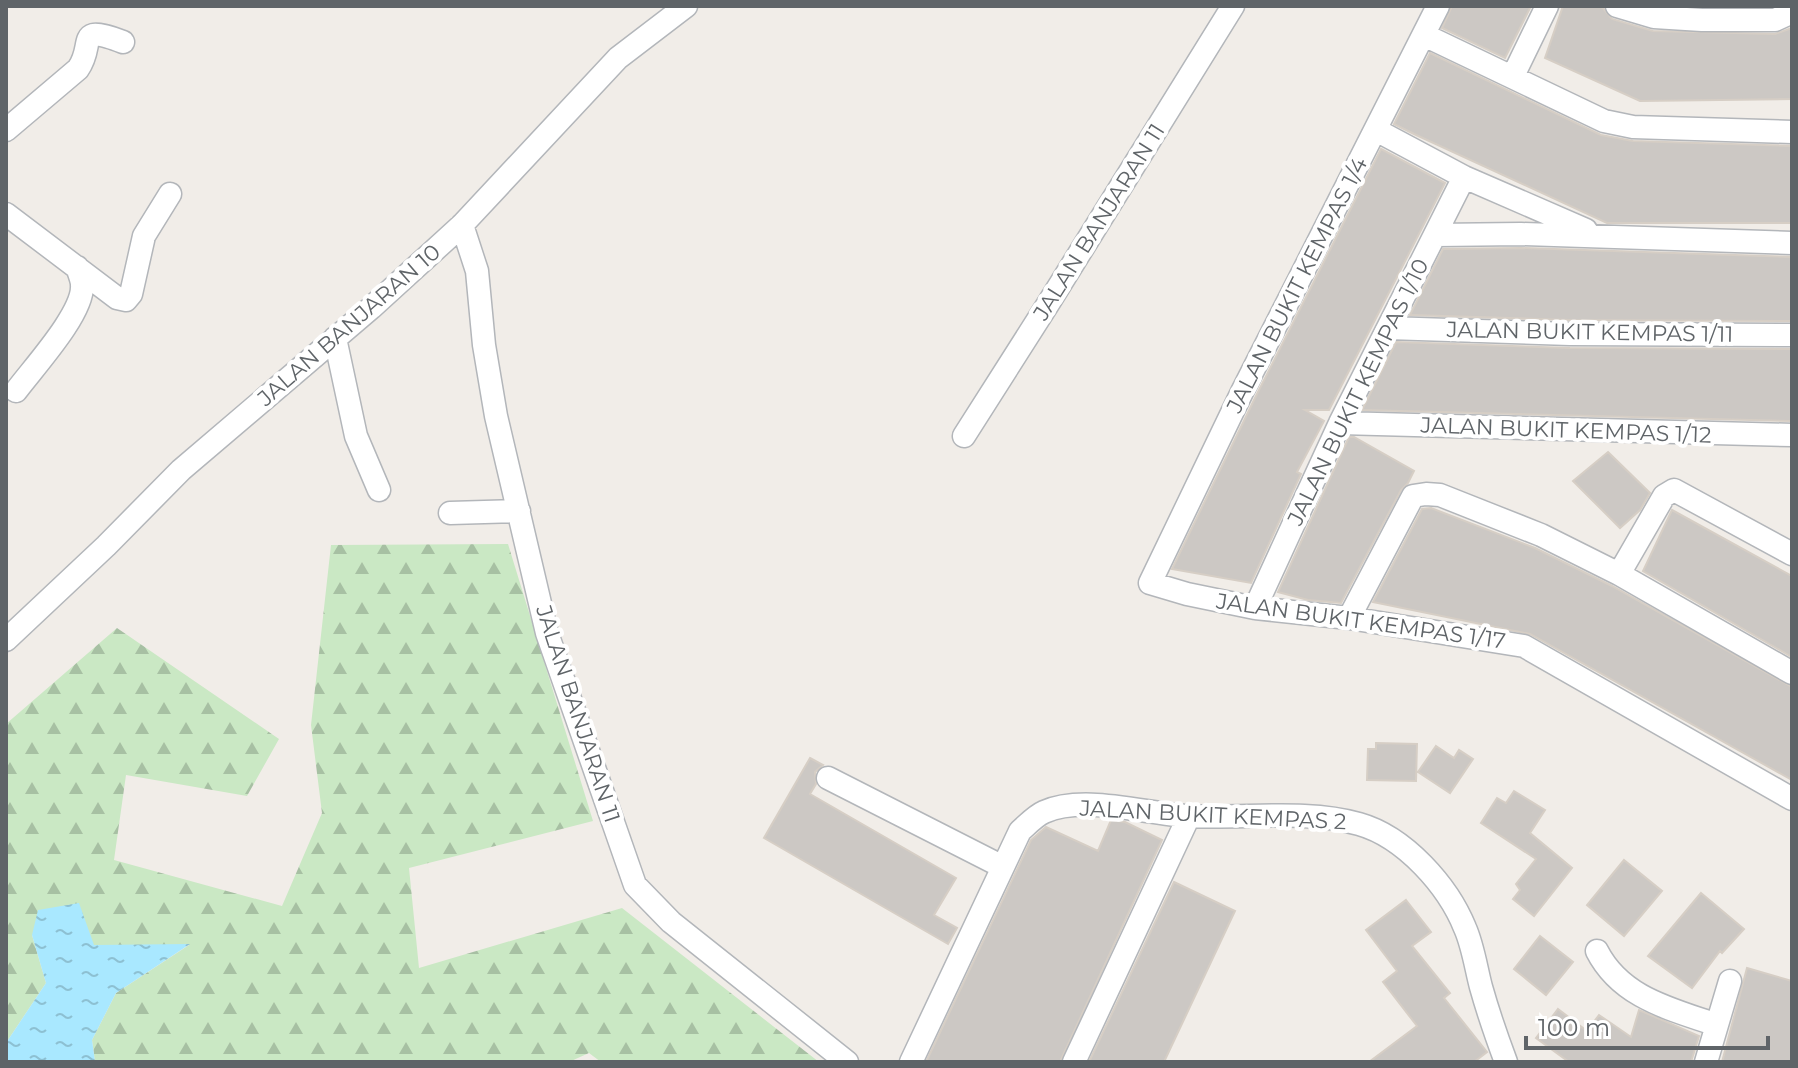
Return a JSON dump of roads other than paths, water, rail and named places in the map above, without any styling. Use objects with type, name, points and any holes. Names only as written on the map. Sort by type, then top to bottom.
[{"type":"street","name":"JALAN BANJARAN 10","points":[[6,640],[181,470],[462,225],[618,58],[686,6]]},
{"type":"street","name":"JALAN BANJARAN 11","points":[[964,436],[1233,6]]},
{"type":"street","name":"JALAN BUKIT KEMPAS 1/4","points":[[1158,566],[1242,392],[1438,6]]},
{"type":"street","points":[[1513,76],[1547,6]]},
{"type":"street","points":[[1617,6],[1657,12],[1775,20],[1788,14],[1792,8]]},
{"type":"street","points":[[6,130],[78,69],[87,40],[93,35],[123,42]]},
{"type":"street","points":[[1424,35],[1604,121],[1633,127],[1792,132]]},
{"type":"street","points":[[1376,130],[1464,177],[1558,220],[1606,237]]},
{"type":"street","name":"JALAN BUKIT KEMPAS 1/10","points":[[1255,608],[1340,423],[1464,177]]},
{"type":"street","points":[[6,214],[117,298],[126,300],[131,294],[144,236],[170,194]]},
{"type":"street","name":"JALAN BANJARAN 11","points":[[462,225],[477,271],[484,345],[494,402],[547,633],[635,885],[671,922],[847,1062]]},
{"type":"street","points":[[1436,235],[1521,234],[1792,243]]},
{"type":"street","points":[[16,391],[72,316],[82,285],[77,267]]},
{"type":"street","name":"JALAN BUKIT KEMPAS 1/11","points":[[1388,328],[1570,334],[1792,335]]},
{"type":"street","points":[[335,338],[356,436],[379,490]]},
{"type":"street","name":"JALAN BUKIT KEMPAS 1/12","points":[[1340,423],[1792,435]]},
{"type":"street","points":[[1619,574],[1664,496],[1674,490],[1792,554]]},
{"type":"street","points":[[1349,618],[1413,496],[1440,495],[1541,535],[1619,574],[1792,673]]},
{"type":"street","points":[[450,513],[519,511]]},
{"type":"street","name":"JALAN BUKIT KEMPAS 1/17","points":[[1158,566],[1150,583],[1187,594],[1255,608],[1349,618],[1524,646],[1792,799]]},
{"type":"street","points":[[828,778],[1003,867],[911,1062]]},
{"type":"street","name":"JALAN BUKIT KEMPAS 2","points":[[1003,867],[1020,831],[1043,812],[1074,806],[1189,816],[1291,815],[1360,824],[1420,861],[1450,897],[1466,930],[1502,1060]]},
{"type":"street","points":[[1074,1062],[1189,816]]},
{"type":"street","points":[[1597,951],[1607,971],[1630,989],[1654,1003],[1717,1025]]},
{"type":"street","points":[[1706,1062],[1730,981]]},
{"type":"water","points":[[79,903],[94,945],[190,944],[116,993],[92,1040],[95,1062],[6,1062],[6,1043],[46,983],[32,935],[38,910]]}]
